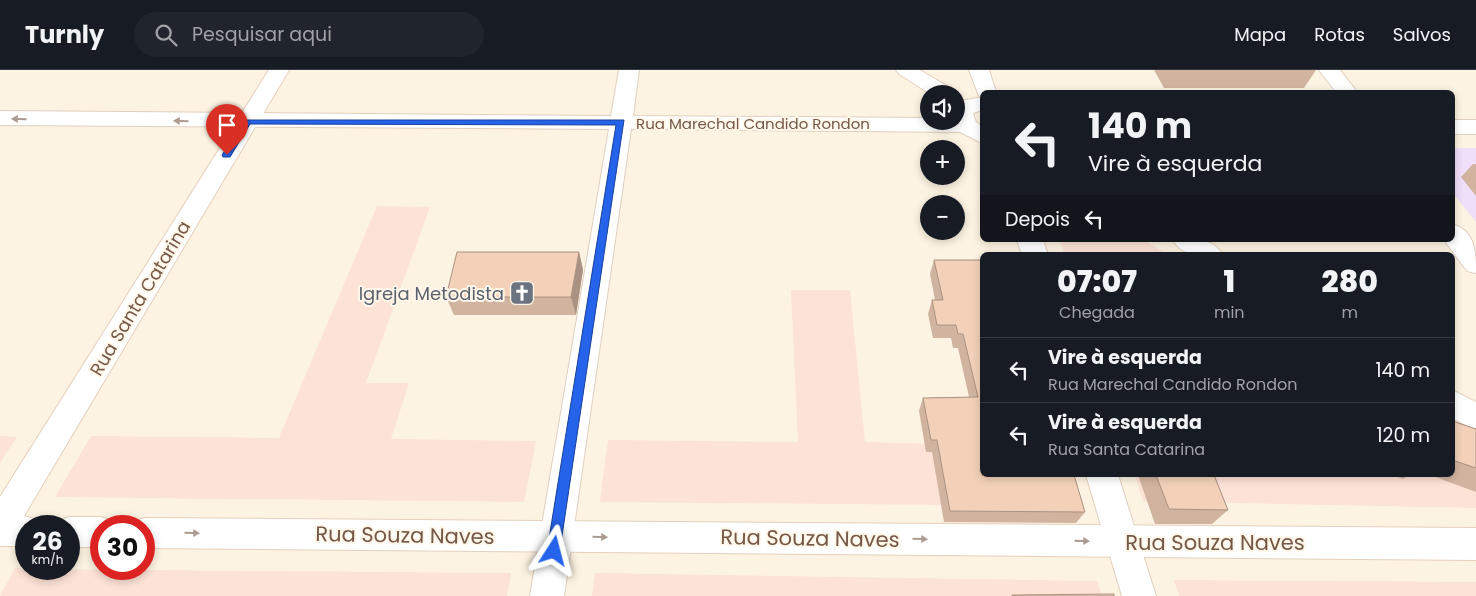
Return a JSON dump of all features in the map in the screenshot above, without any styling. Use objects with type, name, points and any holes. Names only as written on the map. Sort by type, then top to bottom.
[{"type":"street","name":"Rua Santa Catarina","points":[[0,526],[280,70]]},
{"type":"street","points":[[547,596],[629,70]]},
{"type":"street","points":[[906,70],[930,85]]},
{"type":"street","points":[[979,70],[985,90]]},
{"type":"street","points":[[1329,70],[1344,90]]},
{"type":"street","name":"Rua Marechal Candido Rondon","points":[[0,118],[247,122],[621,122],[971,114]]},
{"type":"street","points":[[1455,127],[1476,127]]},
{"type":"street","points":[[1455,237],[1476,264]]},
{"type":"street","points":[[1189,242],[1205,252]]},
{"type":"street","points":[[1455,404],[1476,416]]},
{"type":"street","points":[[1103,477],[1140,596]]},
{"type":"street","points":[[0,531],[15,532]]},
{"type":"street","name":"Rua Souza Naves","points":[[155,532],[1476,544]]},
{"type":"shaded area","points":[[1455,148],[1476,148],[1476,222],[1455,196]]},
{"type":"shaded area","points":[[377,206],[430,207],[366,383],[409,383],[391,439],[536,441],[524,502],[55,497],[91,436],[279,438]]},
{"type":"shaded area","points":[[1061,242],[1147,242],[1163,252],[1064,252]]},
{"type":"shaded area","points":[[791,290],[850,290],[865,442],[980,445],[980,477],[988,477],[1073,506],[600,502],[608,440],[798,442]]},
{"type":"shaded area","points":[[0,436],[17,437],[0,463]]},
{"type":"shaded area","points":[[1476,449],[1476,508],[1143,501],[1136,477],[1455,477],[1455,472]]},
{"type":"shaded area","points":[[15,568],[15,580],[80,580],[80,569],[90,570],[90,580],[155,580],[155,570],[511,573],[507,596],[0,596]]},
{"type":"shaded area","points":[[595,573],[1097,581],[1102,596],[592,596]]},
{"type":"shaded area","points":[[1174,580],[1476,582],[1476,596],[1179,596]]},
{"type":"building","points":[[457,252],[579,252],[571,297],[446,297]]},
{"type":"building","points":[[934,260],[980,260],[980,477],[1075,477],[1085,512],[950,511],[937,440],[931,440],[923,398],[978,397],[963,334],[958,334],[956,325],[937,325],[932,300],[943,300]]},
{"type":"building","points":[[1455,422],[1476,429],[1476,468],[1455,461]]},
{"type":"building","points":[[1157,477],[1215,477],[1228,510],[1169,509]]},
{"type":"building","points":[[1114,594],[1114,596],[1012,596],[1012,595]]},
{"type":"place","name":"Igreja Metodista","points":[[522,293]]},
{"type":"route","points":[[227,155],[247,122],[621,122],[554,551]]}]
